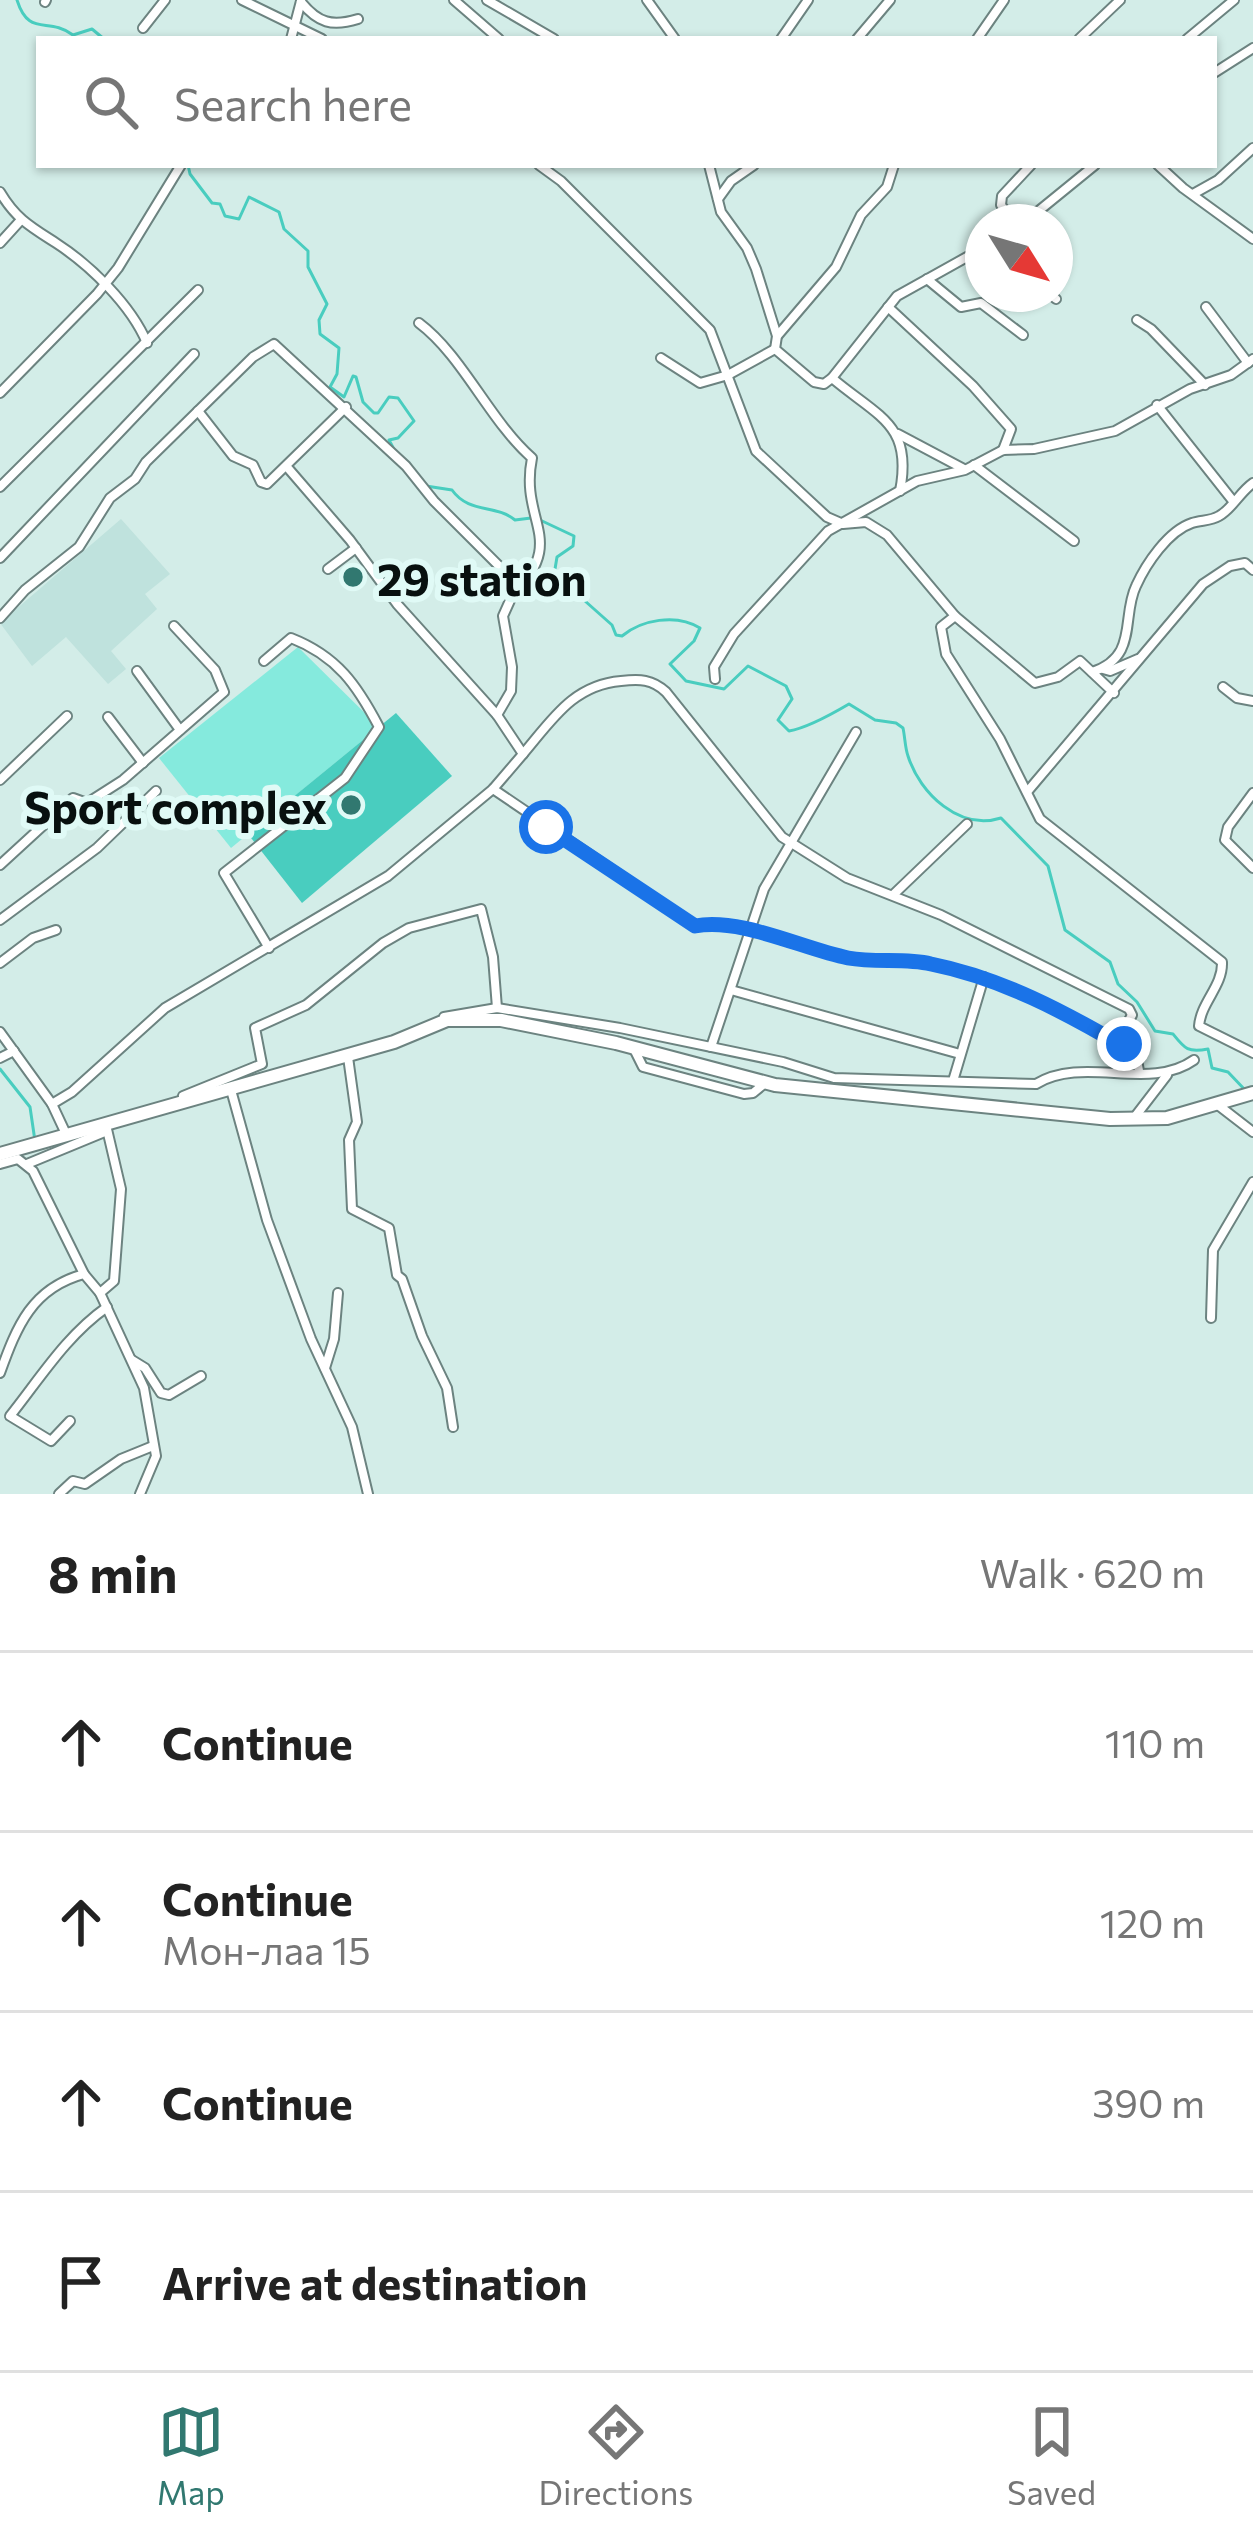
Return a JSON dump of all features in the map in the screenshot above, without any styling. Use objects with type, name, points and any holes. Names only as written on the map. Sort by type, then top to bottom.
[{"type":"main road","points":[[0,1154],[106,1128],[412,1036],[447,1020],[501,1020],[765,1082],[914,1101],[1167,1118],[1246,1095]]},
{"type":"street","points":[[143,28],[165,0]]},
{"type":"street","points":[[242,0],[316,36]]},
{"type":"street","points":[[454,0],[496,36]]},
{"type":"street","points":[[487,0],[549,36]]},
{"type":"street","points":[[647,0],[673,36]]},
{"type":"street","points":[[783,36],[808,0]]},
{"type":"street","points":[[860,36],[890,0]]},
{"type":"street","points":[[979,36],[1004,0]]},
{"type":"street","points":[[1082,36],[1120,0]]},
{"type":"street","points":[[1191,36],[1234,0]]},
{"type":"street","points":[[292,36],[302,1]]},
{"type":"street","points":[[302,1],[312,15],[328,24],[358,19]]},
{"type":"street","points":[[1217,72],[1253,47]]},
{"type":"street","points":[[1193,194],[1219,180],[1253,148]]},
{"type":"street","points":[[0,393],[104,286],[179,168]]},
{"type":"street","points":[[543,168],[710,329],[756,451],[827,517],[843,524],[866,522],[887,535],[955,616],[1035,682],[1058,677],[1075,662],[1098,670],[1122,668],[1144,655]]},
{"type":"street","points":[[711,168],[718,200],[756,269],[777,336],[776,349]]},
{"type":"street","points":[[718,200],[750,168]]},
{"type":"street","points":[[777,336],[836,267],[861,215],[887,187],[893,168]]},
{"type":"street","points":[[1001,204],[1002,196],[1028,168]]},
{"type":"street","points":[[1046,204],[1091,168]]},
{"type":"street","points":[[1162,168],[1253,239]]},
{"type":"street","points":[[0,192],[20,221],[56,243],[104,286],[138,322],[147,343]]},
{"type":"street","points":[[0,243],[20,221]]},
{"type":"street","points":[[776,349],[814,382],[824,384],[897,296],[965,258]]},
{"type":"street","points":[[927,279],[961,307],[981,303],[1023,335]]},
{"type":"street","points":[[0,487],[198,290]]},
{"type":"street","points":[[888,307],[973,386],[1011,429],[1003,449]]},
{"type":"street","points":[[715,679],[714,667],[734,634],[828,531],[917,481],[970,467],[1003,449],[1034,449],[1115,431],[1156,406],[1231,375],[1250,361],[1206,307]]},
{"type":"street","points":[[1137,320],[1205,385]]},
{"type":"street","points":[[419,323],[532,458],[533,518],[542,541],[537,568],[512,596],[503,616],[511,691],[497,715]]},
{"type":"street","points":[[0,618],[25,590],[79,548],[110,498],[135,479],[146,462],[253,357],[274,344],[346,407],[509,576],[512,596]]},
{"type":"street","points":[[662,358],[693,382],[728,374],[776,349]]},
{"type":"street","points":[[0,558],[194,354]]},
{"type":"street","points":[[832,378],[898,434],[970,467],[1075,541]]},
{"type":"street","points":[[1156,406],[1233,501]]},
{"type":"street","points":[[198,411],[233,456],[253,465],[260,482],[267,484],[346,407]]},
{"type":"street","points":[[898,434],[906,462],[900,491]]},
{"type":"street","points":[[286,467],[497,715],[523,754]]},
{"type":"street","points":[[1098,670],[1123,648],[1133,590],[1151,560],[1173,535],[1190,523],[1217,518],[1253,483]]},
{"type":"street","points":[[328,569],[356,548]]},
{"type":"street","points":[[1027,792],[1211,576],[1240,564],[1253,570]]},
{"type":"street","points":[[955,616],[941,627],[946,654],[1000,739],[1040,819],[1222,962],[1222,974],[1201,1012],[1199,1026],[1253,1053]]},
{"type":"street","points":[[0,865],[73,798],[87,803],[143,763],[224,692],[215,670],[174,626]]},
{"type":"street","points":[[263,662],[292,638],[321,650],[361,691],[379,727],[345,778],[224,873],[269,948]]},
{"type":"street","points":[[1098,670],[1114,693]]},
{"type":"street","points":[[136,671],[180,730]]},
{"type":"street","points":[[52,1104],[72,1092],[165,1008],[388,876],[493,789],[576,694],[606,682],[651,681],[666,692],[766,819],[789,841],[847,878],[894,894],[1129,1009],[1132,1015],[1122,1033],[1126,1048]]},
{"type":"street","points":[[1222,687],[1237,698],[1253,701]]},
{"type":"street","points":[[0,780],[67,716]]},
{"type":"street","points":[[108,717],[143,763]]},
{"type":"street","points":[[711,1047],[764,889],[856,732]]},
{"type":"street","points":[[493,789],[695,926],[750,931],[850,958],[927,962],[985,977],[1136,1054],[1139,1072]]},
{"type":"street","points":[[0,920],[97,848],[155,791]]},
{"type":"street","points":[[1253,793],[1228,827],[1225,840],[1253,868]]},
{"type":"street","points":[[894,894],[967,824]]},
{"type":"street","points":[[158,1112],[163,1103],[262,1064],[255,1028],[306,1004],[409,928],[482,910],[494,956],[497,1008]]},
{"type":"street","points":[[0,964],[33,938],[56,930]]},
{"type":"street","points":[[953,1082],[985,977]]},
{"type":"street","points":[[731,990],[960,1054]]},
{"type":"street","points":[[412,1036],[450,1013],[497,1008],[711,1047],[834,1078],[1036,1084],[1065,1073],[1168,1073]]},
{"type":"street","points":[[0,1032],[52,1104],[60,1138]]},
{"type":"street","points":[[633,1048],[643,1067],[748,1095],[765,1082]]},
{"type":"street","points":[[0,1058],[14,1051]]},
{"type":"street","points":[[348,1055],[357,1122],[349,1139],[352,1209],[389,1228],[397,1275],[447,1388],[453,1427]]},
{"type":"street","points":[[1134,1118],[1168,1073],[1194,1060]]},
{"type":"street","points":[[690,1079],[695,1063]]},
{"type":"street","points":[[231,1090],[267,1220],[352,1426],[368,1494]]},
{"type":"street","points":[[1217,1104],[1253,1132]]},
{"type":"street","points":[[27,1164],[106,1128],[121,1189],[114,1281],[100,1292]]},
{"type":"street","points":[[0,1164],[18,1160],[27,1164],[84,1274],[100,1292],[144,1388],[156,1456],[140,1494]]},
{"type":"street","points":[[1211,1318],[1214,1250],[1253,1182]]},
{"type":"street","points":[[0,1373],[14,1335],[44,1290],[84,1274]]},
{"type":"street","points":[[325,1369],[334,1339],[338,1292]]},
{"type":"street","points":[[70,1421],[51,1441],[10,1416],[50,1360],[107,1307]]},
{"type":"street","points":[[131,1359],[145,1368],[161,1393],[169,1394],[201,1376]]},
{"type":"street","points":[[59,1494],[73,1481],[85,1484],[121,1459],[153,1446]]},
{"type":"shaded area","points":[[121,519],[170,574],[145,594],[157,609],[111,651],[126,669],[108,684],[66,637],[32,666],[0,623]]},
{"type":"shaded area","points":[[298,647],[379,727],[231,848],[159,758]]},
{"type":"shaded area","name":"Sport complex","points":[[396,713],[452,776],[302,903],[248,834]]},
{"type":"waterway","points":[[17,0],[33,23],[73,35],[92,29],[100,36]]},
{"type":"waterway","points":[[189,168],[225,216],[239,219],[249,197],[279,212],[284,229],[308,251],[308,267],[327,304],[319,320],[320,334],[339,348],[337,374],[330,387],[344,397],[356,377],[363,402],[374,413],[389,397],[398,398],[414,421],[398,438],[389,440],[396,453]]},
{"type":"waterway","points":[[426,486],[452,490],[466,503],[515,520],[531,518]]},
{"type":"waterway","points":[[540,520],[574,536],[573,546],[557,557],[549,579],[582,583],[585,601],[612,625],[616,635],[659,620],[700,628],[694,641],[670,664],[686,681],[724,689],[748,666],[786,686],[792,699],[778,720],[789,731],[849,704],[875,720],[903,728],[914,770],[932,796],[971,819],[1001,818],[1048,866],[1065,930],[1110,962],[1118,984],[1137,1002],[1155,1031],[1173,1034],[1191,1050],[1208,1049],[1212,1068],[1228,1072],[1247,1092]]},
{"type":"waterway","points":[[0,1069],[30,1107],[35,1141]]},
{"type":"place","name":"29 station","points":[[353,577]]},
{"type":"place","name":"Sport complex","points":[[351,805]]},
{"type":"route","points":[[546,827],[695,926],[750,931],[850,958],[927,962],[985,977],[1126,1048],[1124,1044]]}]
